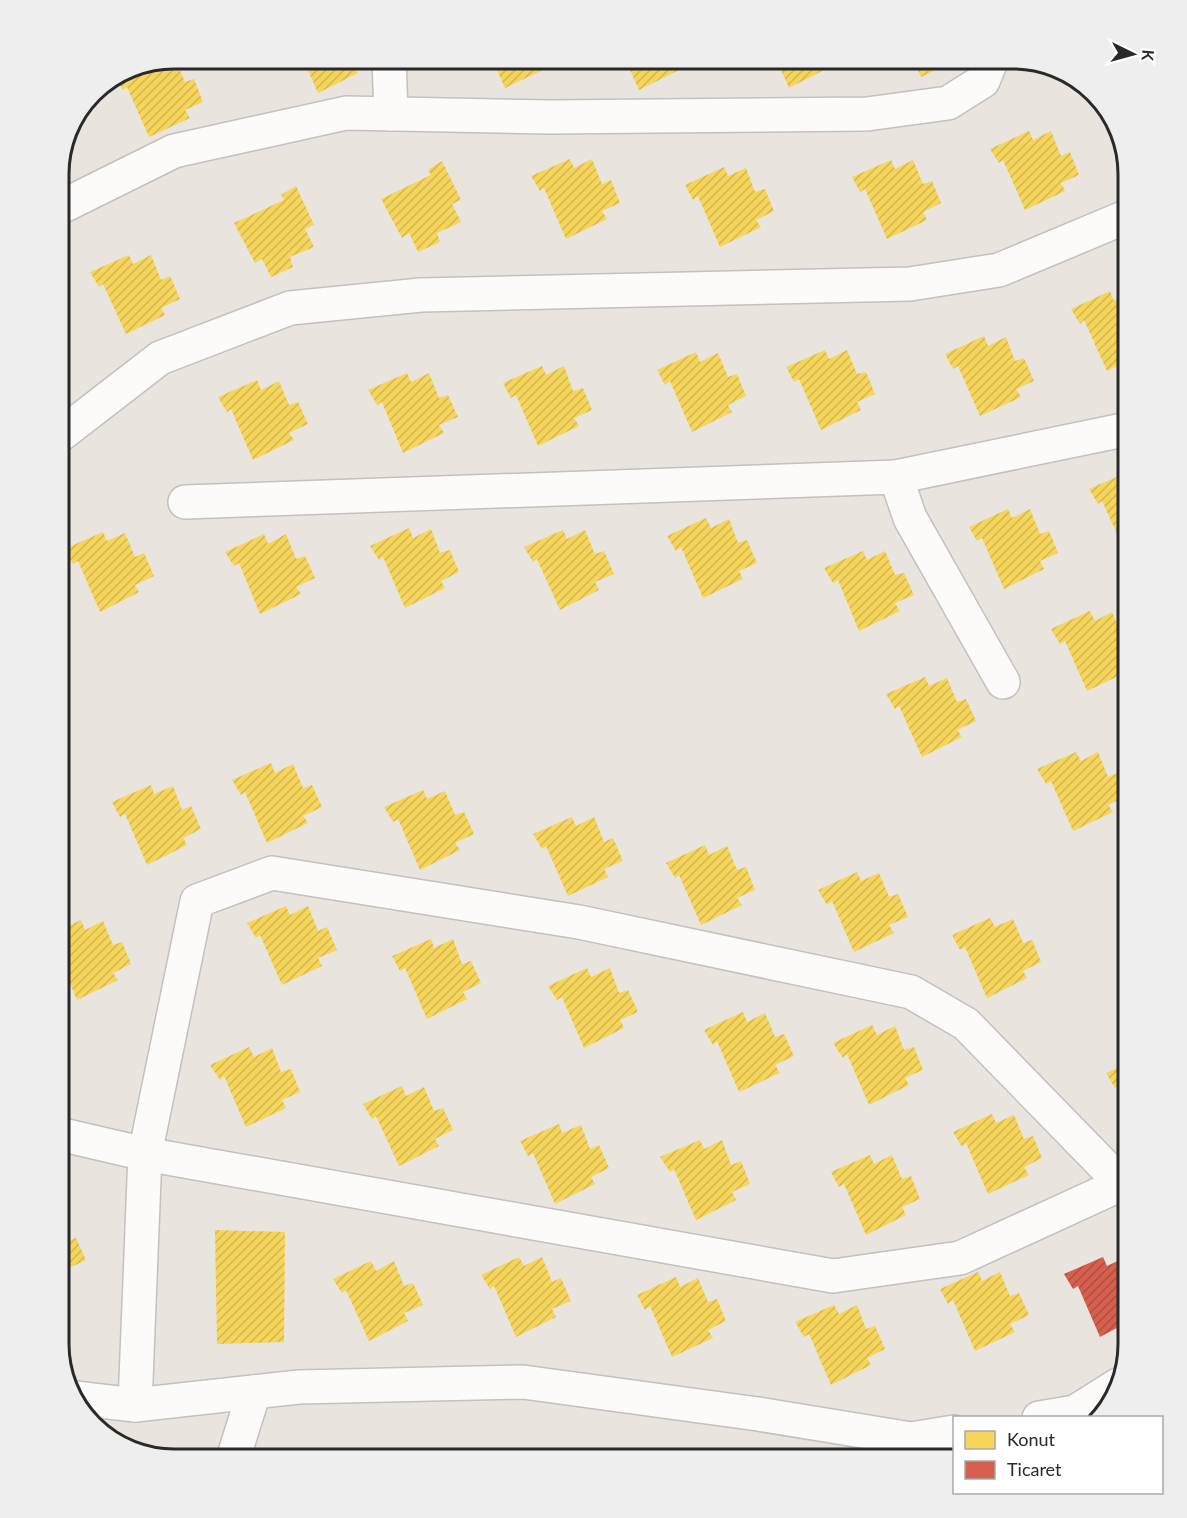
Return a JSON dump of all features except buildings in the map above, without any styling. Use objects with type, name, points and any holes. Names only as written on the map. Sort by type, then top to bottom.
[{"type":"street","points":[[389,69],[391,114]]},
{"type":"street","points":[[69,203],[174,151],[346,113],[563,117],[867,114],[948,103],[983,81],[988,69]]},
{"type":"street","points":[[69,427],[160,358],[290,308],[421,295],[910,284],[999,270],[1118,220]]},
{"type":"street","points":[[185,502],[896,477],[1118,431]]},
{"type":"street","points":[[896,477],[910,518],[1003,682]]},
{"type":"street","points":[[135,1405],[145,1154],[197,901],[272,873],[579,922],[911,992],[966,1024],[1118,1175]]},
{"type":"street","points":[[69,1137],[145,1154],[833,1276],[960,1258],[1118,1185]]},
{"type":"street","points":[[85,1399],[135,1405],[299,1387],[523,1382],[758,1414],[910,1439],[953,1432]]},
{"type":"street","points":[[238,1449],[254,1392]]},
{"type":"street","points":[[1051,1416],[1075,1412],[1106,1392]]}]
